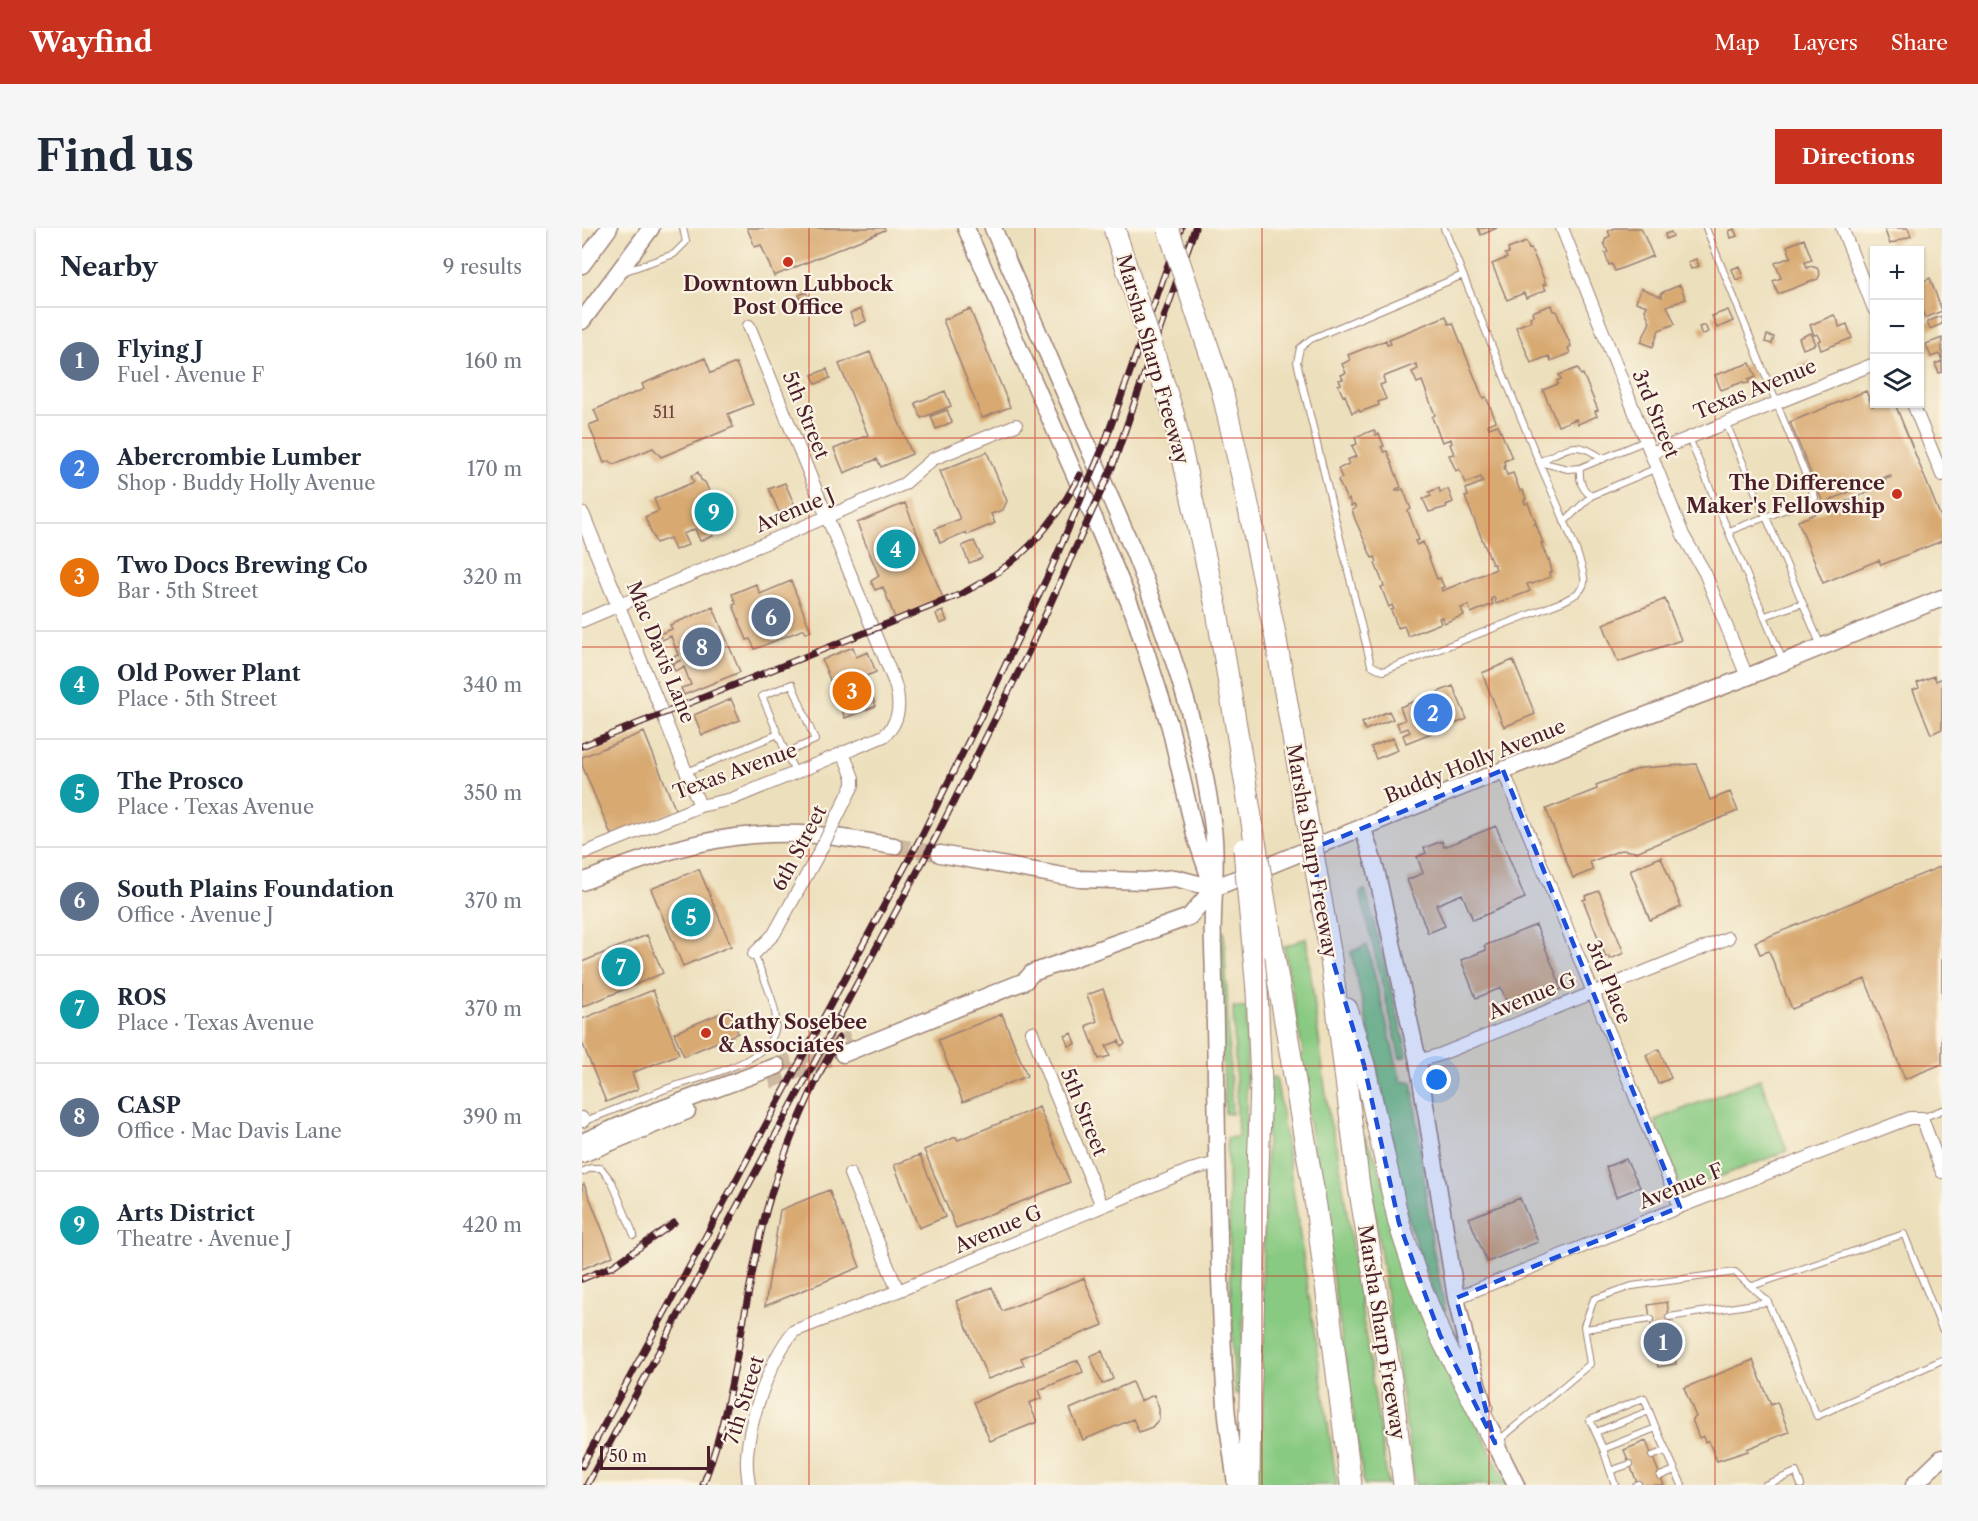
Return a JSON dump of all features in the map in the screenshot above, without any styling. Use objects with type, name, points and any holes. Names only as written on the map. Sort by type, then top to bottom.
[{"type":"highway","name":"Marsha Sharp Freeway","points":[[1114,228],[1173,413],[1217,611],[1316,1206],[1351,1485]]},
{"type":"highway","name":"Marsha Sharp Freeway","points":[[1168,228],[1221,386],[1275,634],[1330,951],[1359,1186],[1391,1379],[1404,1485]]},
{"type":"highway","points":[[1183,228],[1213,330],[1221,386]]},
{"type":"highway","points":[[1226,669],[1257,991],[1261,1083],[1249,1485]]},
{"type":"highway","points":[[1330,951],[1364,1065],[1399,1223],[1417,1278],[1440,1335],[1495,1443]]},
{"type":"main road","points":[[582,265],[609,228]]},
{"type":"main road","points":[[582,321],[651,228]]},
{"type":"main road","points":[[966,228],[1134,614],[1158,685],[1175,746],[1195,835],[1214,888]]},
{"type":"main road","points":[[993,228],[1133,550],[1167,637],[1195,734],[1209,801],[1214,830],[1212,944],[1226,1406],[1236,1485]]},
{"type":"main road","name":"Buddy Holly Avenue","points":[[851,1038],[1021,973],[1032,973],[1189,917],[1214,888],[1942,598]]},
{"type":"main road","points":[[1363,829],[1376,870],[1418,1061],[1456,1298],[1470,1359],[1495,1443],[1516,1485]]},
{"type":"main road","points":[[582,882],[671,849],[704,841],[742,836],[819,835],[894,846]]},
{"type":"main road","points":[[940,854],[1080,879],[1145,881],[1176,878],[1214,888]]},
{"type":"main road","name":"Buddy Holly Avenue","points":[[843,1054],[1024,981],[1032,973]]},
{"type":"main road","points":[[582,1142],[640,1117],[777,1066]]},
{"type":"main road","points":[[582,1154],[689,1110],[770,1081]]},
{"type":"main road","points":[[1914,1485],[1942,1458]]},
{"type":"street","name":"3rd Street","points":[[1562,228],[1683,535],[1705,573],[1748,677]]},
{"type":"street","points":[[1842,228],[1871,300]]},
{"type":"street","name":"5th Street","points":[[748,326],[898,693],[897,722]]},
{"type":"street","name":"Texas Avenue","points":[[1651,453],[1870,366]]},
{"type":"street","points":[[1915,408],[1942,473]]},
{"type":"street","name":"Avenue J","points":[[582,621],[904,484],[933,459],[1016,425]]},
{"type":"street","name":"Mac Davis Lane","points":[[582,515],[700,806]]},
{"type":"street","name":"Texas Avenue","points":[[582,854],[700,806],[732,799],[884,736],[897,722]]},
{"type":"street","name":"6th Street","points":[[754,954],[774,934],[820,851],[853,784],[843,752]]},
{"type":"street","name":"3rd Place","points":[[1503,771],[1680,1207]]},
{"type":"street","name":"Avenue G","points":[[1418,1061],[1439,1055],[1728,938]]},
{"type":"street","name":"5th Street","points":[[1032,1032],[1102,1206]]},
{"type":"street","name":"Avenue F","points":[[1456,1298],[1680,1207],[1910,1118],[1922,1118]]},
{"type":"street","points":[[1922,1118],[1942,1172]]},
{"type":"street","name":"Avenue G","points":[[794,1331],[898,1291],[1190,1170],[1217,1163]]},
{"type":"street","points":[[850,1173],[898,1291]]},
{"type":"street","name":"7th Street","points":[[749,1485],[747,1457],[761,1397],[775,1359],[784,1342],[794,1331]]},
{"type":"lane","points":[[617,274],[678,252],[686,242],[683,228]]},
{"type":"lane","points":[[1444,228],[1564,522],[1585,580],[1580,592],[1564,601],[1383,671],[1371,665],[1297,362],[1300,348],[1311,339],[1463,275]]},
{"type":"lane","points":[[1707,228],[1815,498],[1729,531]]},
{"type":"lane","points":[[1726,423],[1821,647]]},
{"type":"lane","points":[[1689,438],[1784,662]]},
{"type":"lane","points":[[1539,462],[1568,469],[1580,468],[1646,441]]},
{"type":"lane","points":[[1539,462],[1571,447],[1580,446],[1589,448],[1603,459]]},
{"type":"lane","points":[[1580,468],[1579,480],[1584,490],[1591,496]]},
{"type":"lane","points":[[1564,522],[1591,496],[1657,468]]},
{"type":"lane","points":[[1765,616],[1802,603]]},
{"type":"lane","points":[[786,753],[815,740],[792,684],[762,696],[786,753],[795,772]]},
{"type":"lane","points":[[687,772],[778,734]]},
{"type":"lane","points":[[582,1121],[666,1089],[715,1074],[745,1061],[763,1048],[771,1039],[776,1025],[775,1010],[754,954]]},
{"type":"lane","points":[[1922,1118],[1942,1110]]},
{"type":"lane","points":[[582,1172],[591,1168],[601,1168],[612,1182],[634,1236]]},
{"type":"lane","points":[[1752,1286],[1904,1234],[1942,1329]]},
{"type":"lane","points":[[1495,1443],[1590,1364],[1585,1329],[1594,1299],[1632,1286],[1735,1272],[1768,1302],[1816,1416],[1942,1360]]},
{"type":"lane","points":[[1669,1317],[1768,1302]]},
{"type":"lane","points":[[1585,1329],[1651,1319]]},
{"type":"lane","points":[[1615,1485],[1590,1420],[1644,1398],[1682,1485]]},
{"type":"lane","points":[[1596,1432],[1649,1411]]},
{"type":"lane","points":[[1603,1449],[1656,1428]]},
{"type":"lane","points":[[1652,1456],[1666,1450]]},
{"type":"lane","points":[[1610,1471],[1630,1464]]},
{"type":"lane","points":[[1660,1476],[1675,1470]]},
{"type":"lane","points":[[1765,1485],[1796,1472],[1801,1485]]},
{"type":"highlighted area","points":[[1503,770],[1680,1207],[1456,1298],[1495,1443],[1440,1335],[1399,1223],[1364,1065],[1330,951],[1312,849]]},
{"type":"green space","points":[[1365,890],[1407,1056],[1400,1058],[1360,892]]},
{"type":"green space","points":[[1219,932],[1224,932],[1232,1114],[1225,1113]]},
{"type":"green space","points":[[1306,938],[1329,1118],[1337,1147],[1388,1485],[1364,1485],[1299,1056],[1303,1054],[1284,947]]},
{"type":"green space","points":[[1367,945],[1401,1082],[1412,1082],[1432,1244],[1445,1310],[1440,1311],[1424,1268],[1399,1180],[1392,1134],[1351,952]]},
{"type":"green space","points":[[1233,1007],[1247,1008],[1246,1145],[1249,1148],[1241,1394],[1235,1394],[1227,1138],[1238,1137]]},
{"type":"green space","points":[[1276,1077],[1337,1485],[1255,1485],[1269,1078]]},
{"type":"green space","points":[[1760,1079],[1787,1151],[1682,1191],[1655,1120]]},
{"type":"green space","points":[[1363,1134],[1375,1157],[1443,1355],[1507,1485],[1415,1485]]},
{"type":"building","name":"Downtown Lubbock Post Office","points":[[747,228],[884,228],[885,230],[774,276],[761,245],[755,247]]},
{"type":"building","points":[[1478,228],[1497,228],[1481,235]]},
{"type":"building","points":[[1615,228],[1641,228],[1653,256],[1615,271],[1612,264],[1609,265],[1605,253],[1608,252],[1604,243],[1610,236],[1608,231]]},
{"type":"building","points":[[1884,228],[1908,228],[1911,236],[1890,244]]},
{"type":"building","points":[[1734,229],[1737,236],[1731,238],[1729,231]]},
{"type":"building","points":[[1671,232],[1673,236],[1666,239],[1665,234]]},
{"type":"building","points":[[1804,239],[1812,260],[1805,262],[1807,268],[1810,266],[1817,268],[1820,274],[1818,279],[1778,294],[1773,281],[1781,278],[1775,263],[1791,257],[1787,246]]},
{"type":"building","points":[[1526,242],[1529,249],[1531,248],[1546,284],[1543,285],[1546,290],[1526,298],[1524,293],[1507,300],[1492,264],[1507,258],[1505,254],[1509,253],[1508,249]]},
{"type":"building","points":[[1696,259],[1699,266],[1691,269],[1688,262]]},
{"type":"building","points":[[1739,266],[1743,277],[1736,280],[1732,269]]},
{"type":"building","points":[[1930,278],[1942,311],[1925,318],[1924,316],[1924,281]]},
{"type":"building","points":[[1680,285],[1686,299],[1667,306],[1675,324],[1659,330],[1653,347],[1641,342],[1650,322],[1645,310],[1647,306],[1636,302],[1641,288],[1662,297],[1661,293]]},
{"type":"building","points":[[806,292],[811,302],[803,306],[799,295]]},
{"type":"building","points":[[1551,305],[1553,311],[1556,311],[1571,346],[1568,348],[1570,353],[1551,361],[1549,356],[1531,363],[1516,327],[1531,321],[1530,317],[1534,316],[1532,312]]},
{"type":"building","points":[[861,309],[866,321],[855,326],[850,313]]},
{"type":"building","points":[[970,309],[1010,407],[982,418],[943,320]]},
{"type":"building","points":[[1728,310],[1733,321],[1717,328],[1712,316]]},
{"type":"building","points":[[1834,315],[1839,327],[1847,324],[1852,338],[1821,350],[1818,341],[1821,340],[1818,334],[1814,335],[1810,325]]},
{"type":"building","points":[[1446,316],[1449,324],[1453,323],[1483,398],[1486,397],[1496,421],[1488,424],[1489,428],[1498,425],[1512,458],[1504,461],[1504,467],[1507,475],[1513,473],[1520,491],[1523,490],[1525,504],[1528,503],[1536,523],[1533,524],[1536,524],[1552,572],[1549,573],[1550,577],[1527,584],[1530,591],[1496,604],[1494,597],[1491,599],[1493,604],[1471,613],[1468,605],[1461,608],[1464,615],[1444,623],[1442,617],[1439,618],[1441,623],[1408,636],[1404,626],[1398,628],[1391,610],[1394,609],[1392,605],[1389,607],[1381,587],[1384,586],[1375,563],[1377,562],[1375,557],[1372,558],[1355,519],[1352,510],[1356,508],[1354,505],[1351,506],[1349,499],[1347,500],[1338,480],[1342,478],[1338,469],[1349,464],[1347,460],[1357,456],[1352,446],[1357,444],[1355,437],[1374,430],[1376,435],[1379,434],[1384,446],[1381,447],[1384,452],[1387,451],[1401,487],[1396,491],[1403,489],[1411,509],[1408,511],[1419,540],[1415,541],[1417,545],[1423,542],[1437,579],[1440,578],[1444,587],[1441,588],[1442,591],[1496,569],[1465,497],[1468,496],[1466,489],[1483,482],[1481,477],[1466,483],[1459,469],[1456,471],[1449,455],[1454,454],[1450,444],[1451,439],[1442,442],[1422,381],[1417,383],[1412,372],[1418,369],[1416,364],[1383,377],[1385,383],[1380,385],[1386,399],[1378,402],[1379,405],[1360,412],[1359,410],[1352,413],[1338,385],[1341,384],[1339,380],[1343,379],[1341,375],[1346,373],[1342,364],[1350,360],[1348,355],[1386,340],[1387,345],[1391,344],[1389,339]]},
{"type":"building","points":[[1941,316],[1942,324],[1930,329],[1927,322]]},
{"type":"building","points":[[1705,325],[1708,332],[1702,335],[1699,327]]},
{"type":"building","points":[[1811,333],[1816,344],[1803,349],[1799,338]]},
{"type":"building","points":[[1767,335],[1774,337],[1772,344],[1765,342]]},
{"type":"building","points":[[1942,338],[1942,360],[1939,354],[1931,357],[1926,344]]},
{"type":"building","points":[[870,352],[912,454],[881,467],[877,459],[844,473],[834,449],[868,435],[839,364]]},
{"type":"building","points":[[705,358],[711,373],[736,363],[753,404],[728,414],[733,427],[661,457],[653,448],[614,464],[609,461],[604,463],[589,425],[599,421],[594,410],[644,389],[642,384]]},
{"type":"building","points":[[1809,359],[1811,365],[1800,369],[1798,364]]},
{"type":"building","points":[[1942,361],[1942,372],[1939,373],[1935,364]]},
{"type":"building","points":[[1750,363],[1756,377],[1748,380],[1749,383],[1744,384],[1743,382],[1721,390],[1715,375]]},
{"type":"building","points":[[1578,368],[1581,375],[1583,374],[1598,410],[1595,411],[1597,416],[1578,424],[1576,419],[1558,426],[1543,390],[1558,384],[1557,381],[1561,379],[1559,375]]},
{"type":"building","points":[[827,369],[830,378],[816,384],[812,375]]},
{"type":"building","points":[[945,391],[951,406],[921,418],[915,403]]},
{"type":"building","name":"The Difference Maker's Fellowship","points":[[1866,391],[1870,408],[1897,408],[1942,520],[1942,541],[1881,565],[1879,560],[1823,583],[1798,521],[1883,486],[1881,481],[1891,477],[1890,475],[1823,503],[1790,422]]},
{"type":"building","points":[[947,410],[952,422],[936,429],[931,416]]},
{"type":"building","points":[[987,452],[1007,501],[1003,510],[991,514],[995,523],[940,543],[935,529],[960,519],[940,471]]},
{"type":"building","points":[[698,472],[712,498],[711,502],[722,530],[715,533],[709,520],[707,521],[713,536],[700,541],[695,529],[683,534],[688,545],[675,550],[670,538],[656,543],[645,517],[659,511],[654,499],[694,482],[691,476]]},
{"type":"building","points":[[785,483],[795,506],[779,512],[769,489]]},
{"type":"building","points":[[1439,488],[1440,492],[1448,489],[1453,502],[1446,505],[1447,507],[1429,512],[1423,499],[1431,496],[1429,492]]},
{"type":"building","points":[[905,503],[943,598],[895,618],[883,587],[875,590],[871,581],[879,576],[857,523]]},
{"type":"building","points":[[974,541],[982,558],[969,563],[962,546]]},
{"type":"building","points":[[791,581],[811,631],[806,633],[804,629],[755,649],[750,639],[747,640],[733,605],[736,604],[732,594],[756,584],[760,594]]},
{"type":"building","points":[[1665,599],[1681,640],[1618,662],[1603,624]]},
{"type":"building","points":[[713,607],[740,672],[684,695],[681,688],[691,685],[684,667],[675,671],[672,665],[681,660],[671,664],[669,659],[678,655],[671,636],[662,640],[659,634],[672,629],[670,625]]},
{"type":"building","points":[[943,611],[947,621],[940,624],[936,614]]},
{"type":"building","points":[[853,647],[856,657],[868,652],[876,672],[864,677],[876,706],[845,718],[822,660]]},
{"type":"building","points":[[1513,660],[1535,714],[1504,727],[1482,673]]},
{"type":"building","points":[[1934,676],[1936,681],[1942,678],[1942,729],[1931,734],[1913,690],[1919,688],[1917,683]]},
{"type":"building","points":[[1453,686],[1467,719],[1406,743],[1403,735],[1410,732],[1408,728],[1400,731],[1397,723],[1405,720],[1400,707]]},
{"type":"building","points":[[731,699],[740,720],[702,735],[694,715]]},
{"type":"building","points":[[1389,711],[1393,719],[1365,730],[1362,723]]},
{"type":"building","points":[[644,732],[676,811],[612,837],[582,765],[582,757]]},
{"type":"building","points":[[1393,738],[1398,750],[1376,759],[1371,747]]},
{"type":"building","points":[[1696,764],[1710,800],[1730,792],[1738,811],[1636,852],[1621,850],[1590,862],[1593,870],[1573,878],[1546,809],[1597,789],[1596,785],[1641,768]]},
{"type":"building","points":[[1496,826],[1525,898],[1473,920],[1462,894],[1436,905],[1445,926],[1428,933],[1407,880],[1423,873],[1417,857],[1426,853],[1424,848],[1442,841],[1444,847]]},
{"type":"building","points":[[1661,857],[1681,907],[1650,920],[1630,870]]},
{"type":"building","points":[[1942,866],[1942,1064],[1905,1079],[1865,979],[1792,1009],[1769,951],[1760,954],[1755,942]]},
{"type":"building","points":[[699,869],[731,946],[683,966],[651,889]]},
{"type":"building","points":[[1599,891],[1624,953],[1610,959],[1609,956],[1606,957],[1583,900],[1586,899],[1585,896]]},
{"type":"building","points":[[1536,925],[1562,989],[1510,1010],[1501,988],[1476,998],[1461,960],[1486,950],[1484,946]]},
{"type":"building","points":[[647,935],[663,973],[582,1007],[582,962]]},
{"type":"building","points":[[1103,989],[1125,1044],[1121,1046],[1119,1041],[1106,1046],[1110,1056],[1099,1059],[1086,1026],[1097,1021],[1087,995]]},
{"type":"building","points":[[653,990],[679,1054],[632,1073],[638,1089],[606,1102],[582,1042],[582,1019]]},
{"type":"building","name":"Cathy Sosebee & Associates","points":[[728,1010],[738,1033],[684,1056],[674,1033]]},
{"type":"building","points":[[1002,1014],[1027,1076],[963,1102],[938,1040]]},
{"type":"building","points":[[1072,1033],[1076,1044],[1069,1046],[1065,1036]]},
{"type":"building","points":[[1659,1049],[1671,1078],[1658,1084],[1646,1055]]},
{"type":"building","points":[[1039,1107],[1070,1182],[956,1228],[924,1150],[956,1137],[958,1140]]},
{"type":"building","points":[[920,1155],[945,1217],[919,1228],[894,1165]]},
{"type":"building","points":[[1626,1159],[1640,1187],[1616,1197],[1606,1167]]},
{"type":"building","points":[[584,1184],[613,1256],[582,1269],[582,1185]]},
{"type":"building","points":[[829,1190],[860,1267],[765,1306],[780,1210]]},
{"type":"building","points":[[1520,1198],[1538,1242],[1487,1262],[1469,1218]]},
{"type":"building","points":[[1084,1278],[1103,1325],[1021,1358],[1024,1365],[988,1379],[956,1301],[992,1287],[1002,1311]]},
{"type":"building","points":[[1667,1302],[1676,1364],[1658,1367],[1648,1305]]},
{"type":"building","points":[[1102,1351],[1113,1379],[1102,1384],[1090,1356]]},
{"type":"building","points":[[1078,1360],[1083,1372],[1039,1390],[1042,1398],[1029,1403],[1037,1422],[990,1441],[974,1402]]},
{"type":"building","points":[[1753,1360],[1771,1405],[1777,1402],[1789,1432],[1747,1449],[1748,1451],[1717,1461],[1708,1440],[1705,1442],[1703,1436],[1699,1438],[1692,1419],[1696,1417],[1684,1388]]},
{"type":"building","points":[[1132,1382],[1140,1401],[1154,1395],[1159,1408],[1159,1419],[1152,1427],[1139,1432],[1133,1419],[1083,1440],[1070,1409]]},
{"type":"building","points":[[1646,1441],[1664,1485],[1638,1485],[1624,1450]]},
{"type":"tunnel","points":[[894,846],[940,854]]},
{"type":"tunnel","points":[[777,1066],[851,1038]]},
{"type":"tunnel","points":[[769,1081],[843,1054]]},
{"type":"railway","points":[[582,1466],[922,835],[984,710],[1051,569],[1104,445],[1181,228]]},
{"type":"railway","points":[[587,1485],[936,837],[1029,651],[1113,465],[1195,228]]},
{"type":"railway","points":[[582,746],[959,595],[980,584],[1015,559],[1044,531],[1080,475]]},
{"type":"railway","points":[[818,1076],[839,1038]]},
{"type":"railway","points":[[703,1485],[731,1388],[768,1204],[788,1146],[821,1071]]},
{"type":"railway","points":[[582,1279],[613,1266],[674,1223]]},
{"type":"place","name":"Downtown Lubbock Post Office","points":[[788,262]]},
{"type":"place","name":"The Difference Maker's Fellowship","points":[[1897,494]]},
{"type":"place","name":"Arts District","points":[[714,512]]},
{"type":"place","name":"Old Power Plant","points":[[896,549]]},
{"type":"place","name":"South Plains Foundation","points":[[771,617]]},
{"type":"place","name":"CASP","points":[[702,647]]},
{"type":"place","name":"Two Docs Brewing Co","points":[[852,691]]},
{"type":"place","name":"Abercrombie Lumber","points":[[1433,713]]},
{"type":"place","name":"The Prosco","points":[[691,917]]},
{"type":"place","name":"ROS","points":[[621,967]]},
{"type":"place","name":"Cathy Sosebee & Associates","points":[[706,1033]]},
{"type":"place","name":"Flying J","points":[[1663,1342]]}]
